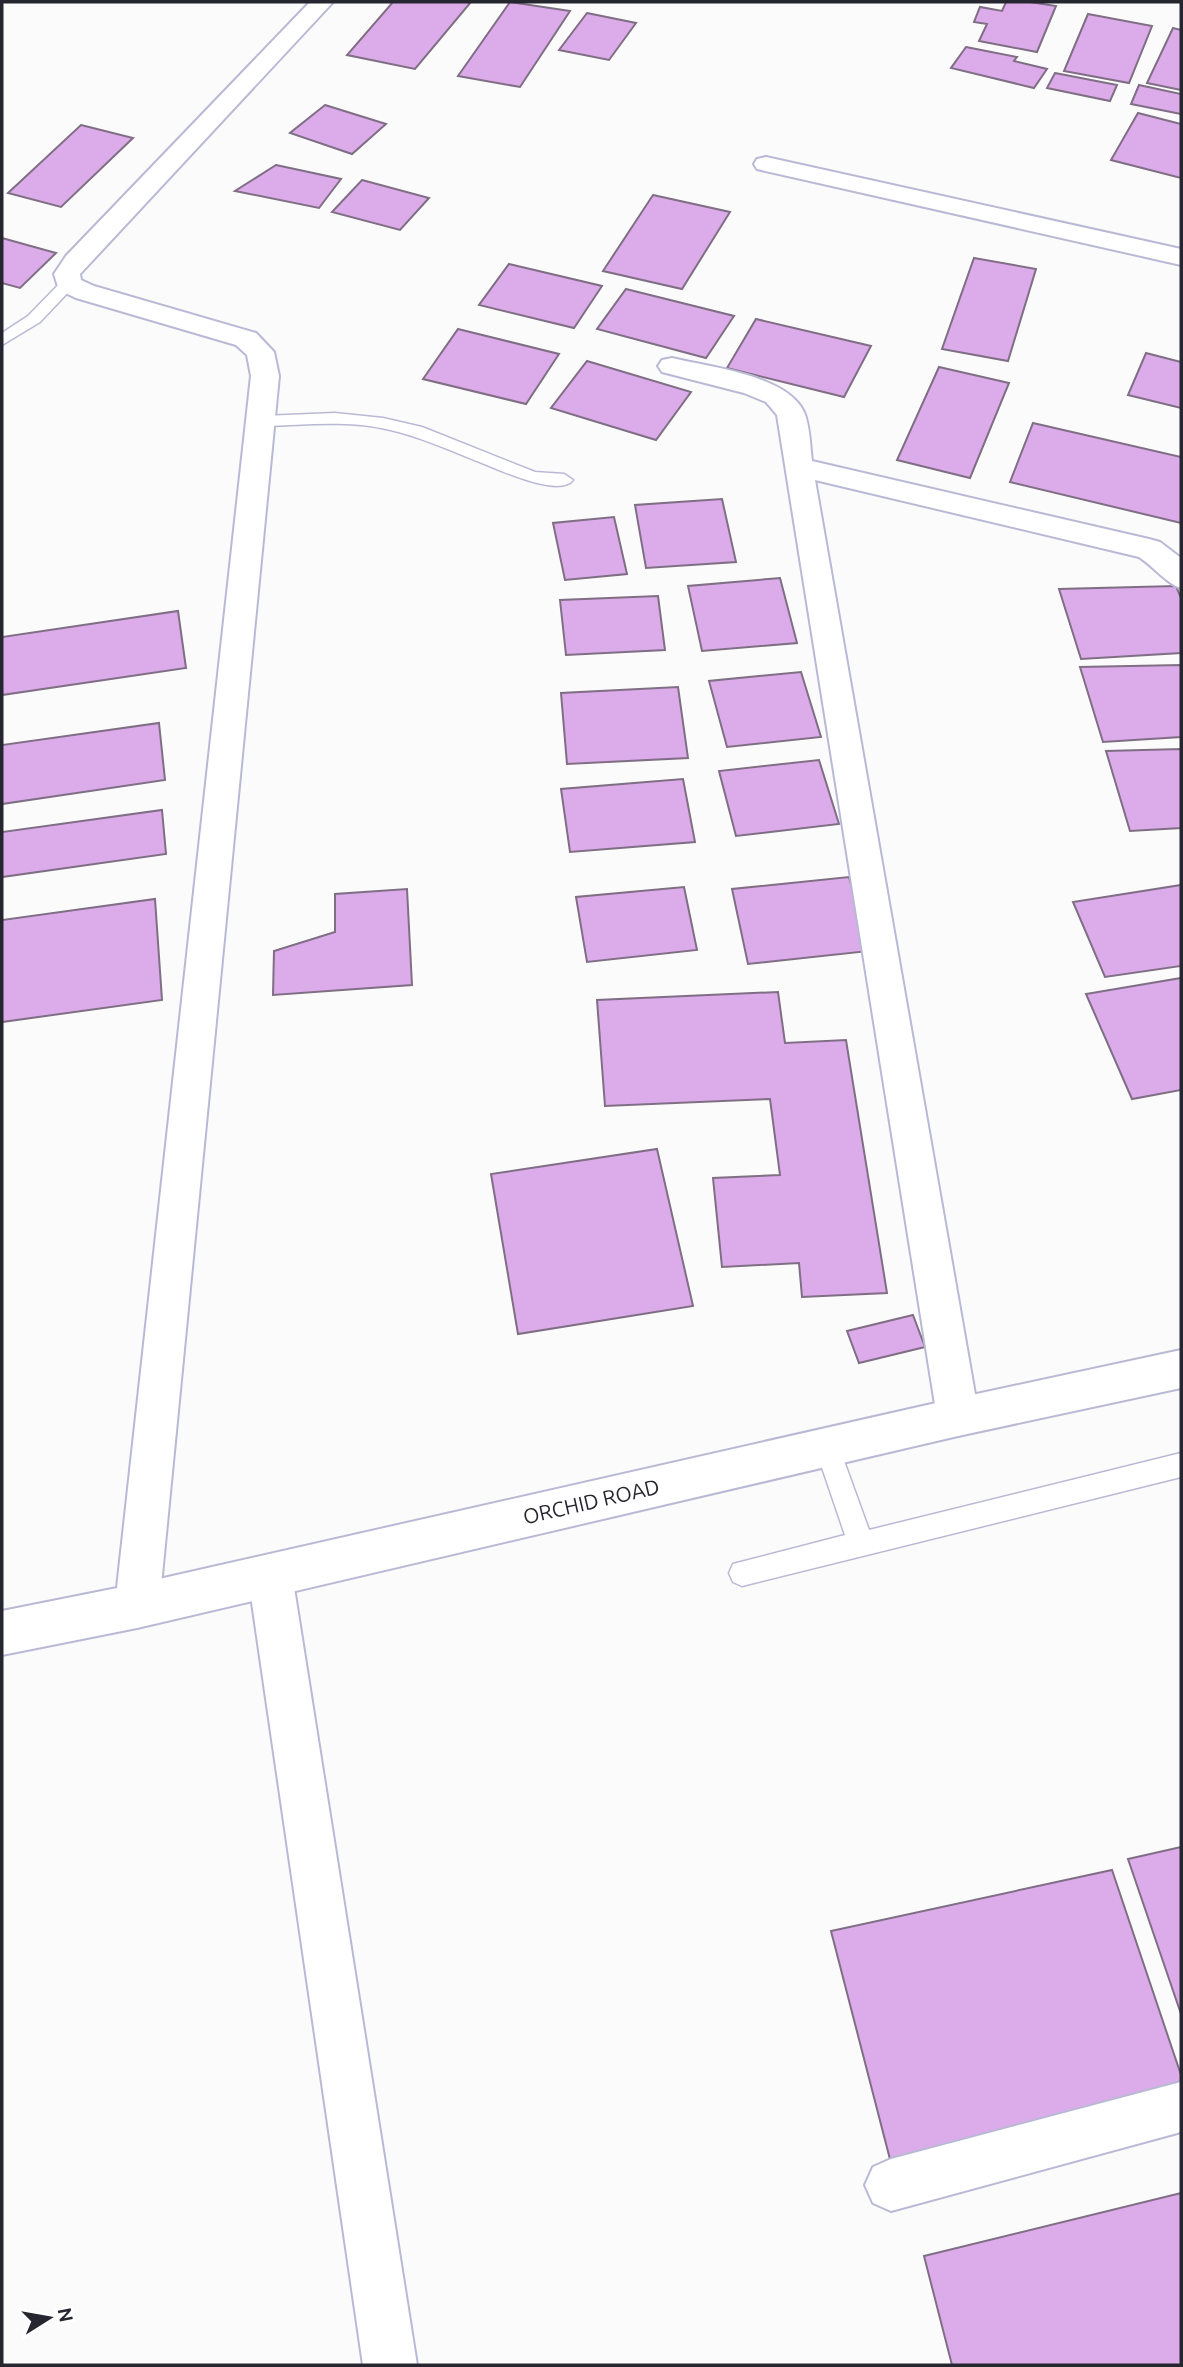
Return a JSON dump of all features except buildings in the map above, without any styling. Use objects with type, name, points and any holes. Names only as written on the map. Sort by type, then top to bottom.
[{"type":"street","points":[[136,1605],[265,376],[260,352],[246,339],[85,292],[68,284],[67,274],[75,262],[322,2]]},
{"type":"street","points":[[766,164],[1181,257]]},
{"type":"street","points":[[672,366],[754,387],[776,396],[790,414],[958,1417]]},
{"type":"street","points":[[798,467],[1149,549],[1169,563],[1181,578]]},
{"type":"street","name":"ORCHID ROAD","points":[[2,1633],[1181,1369]]},
{"type":"street","points":[[270,1574],[390,2365]]},
{"type":"street","points":[[891,2185],[1181,2107]]},
{"type":"lane","points":[[2,340],[34,319],[68,284]]},
{"type":"lane","points":[[262,421],[335,418],[383,423],[416,431],[532,477],[564,480]]},
{"type":"lane","points":[[827,1447],[861,1544]]},
{"type":"lane","points":[[742,1573],[1181,1465]]}]
